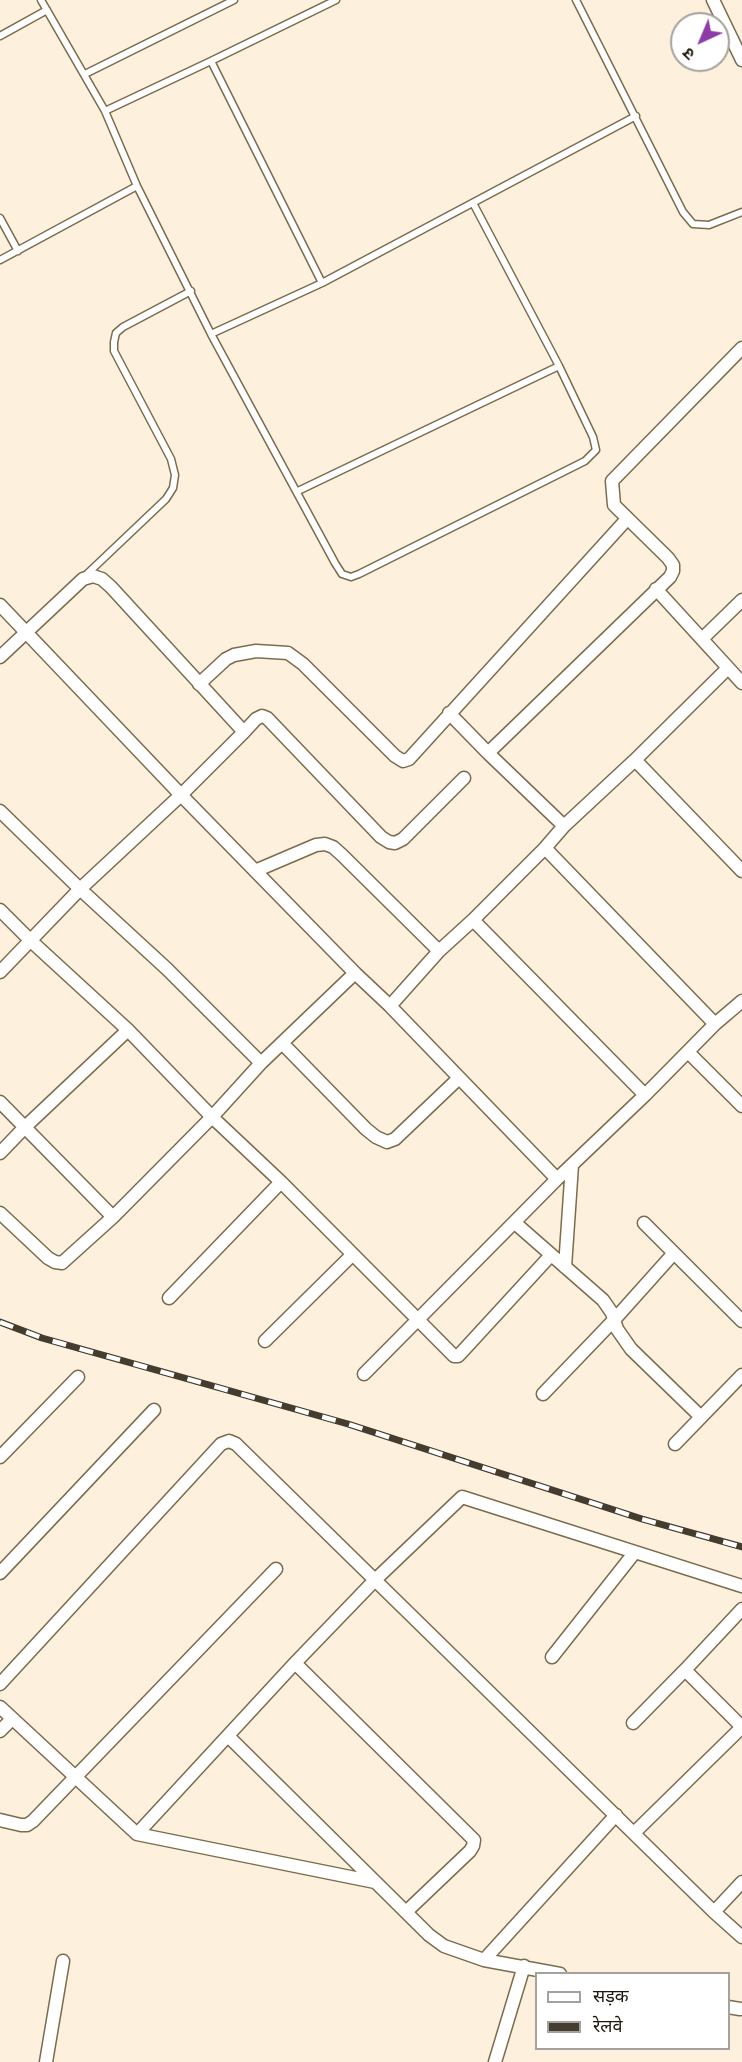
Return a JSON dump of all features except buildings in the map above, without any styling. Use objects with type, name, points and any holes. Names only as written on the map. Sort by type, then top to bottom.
[{"type":"street","points":[[712,0],[742,60]]},
{"type":"street","points":[[488,753],[670,577],[674,565],[614,505],[612,481],[742,348]]},
{"type":"street","points":[[199,684],[226,659],[234,655],[256,651],[288,653],[303,664],[395,756],[403,761],[410,759],[449,713],[627,519]]},
{"type":"street","points":[[0,657],[83,579],[93,576],[102,579],[244,732]]},
{"type":"street","points":[[656,590],[742,683]]},
{"type":"street","points":[[702,639],[742,600]]},
{"type":"street","points":[[0,605],[181,795],[557,1179]]},
{"type":"street","points":[[390,1006],[439,951],[545,848],[564,826],[728,668]]},
{"type":"street","points":[[449,713],[564,826]]},
{"type":"street","points":[[0,972],[80,889],[262,716],[273,722],[381,837],[389,842],[395,843],[403,839],[464,778]]},
{"type":"street","points":[[635,760],[742,871]]},
{"type":"street","points":[[0,810],[80,889],[167,969],[261,1063]]},
{"type":"street","points":[[255,871],[316,845],[325,844],[333,847],[439,951]]},
{"type":"street","points":[[545,848],[715,1024]]},
{"type":"street","points":[[0,910],[128,1030],[449,1353],[458,1356],[551,1255]]},
{"type":"street","points":[[473,920],[645,1095]]},
{"type":"street","points":[[0,1213],[55,1262],[62,1263],[112,1217],[212,1117],[261,1063],[355,973]]},
{"type":"street","points":[[364,1374],[572,1164],[715,1024],[742,1001]]},
{"type":"street","points":[[0,1153],[128,1030]]},
{"type":"street","points":[[282,1043],[366,1129],[387,1142],[395,1139],[459,1078]]},
{"type":"street","points":[[688,1052],[742,1106]]},
{"type":"street","points":[[0,1102],[112,1217]]},
{"type":"street","points":[[565,1267],[572,1164]]},
{"type":"street","points":[[169,1299],[281,1182]]},
{"type":"street","points":[[515,1223],[603,1300],[620,1334],[631,1349],[701,1417]]},
{"type":"street","points":[[644,1223],[742,1321]]},
{"type":"street","points":[[543,1394],[674,1254]]},
{"type":"street","points":[[265,1341],[352,1255]]},
{"type":"street","points":[[675,1444],[742,1375]]},
{"type":"street","points":[[0,1457],[78,1377]]},
{"type":"street","points":[[0,1573],[154,1410]]},
{"type":"street","points":[[0,1683],[221,1444],[229,1441],[236,1444],[742,1937]]},
{"type":"street","points":[[137,1834],[375,1580],[462,1497],[742,1586]]},
{"type":"street","points":[[552,1657],[635,1552]]},
{"type":"street","points":[[0,1820],[21,1826],[33,1821],[276,1569]]},
{"type":"street","points":[[633,1723],[742,1608]]},
{"type":"street","points":[[295,1663],[474,1840],[470,1851],[406,1911]]},
{"type":"street","points":[[634,1833],[742,1727],[685,1670]]},
{"type":"street","points":[[0,1707],[137,1834],[376,1882]]},
{"type":"street","points":[[0,1731],[12,1719]]},
{"type":"street","points":[[228,1736],[429,1935],[444,1946],[484,1960],[551,1972]]},
{"type":"street","points":[[484,1960],[616,1815]]},
{"type":"street","points":[[714,1912],[742,1882]]},
{"type":"street","points":[[46,2062],[63,1961]]},
{"type":"street","points":[[495,2062],[524,1966]]},
{"type":"lane","points":[[41,0],[105,111],[137,186],[211,334],[342,574],[351,577],[359,574],[591,457],[596,450],[593,437],[559,366],[473,203]]},
{"type":"lane","points":[[85,74],[234,0]]},
{"type":"lane","points":[[105,111],[336,0]]},
{"type":"lane","points":[[576,0],[683,212],[693,224],[709,225],[742,212]]},
{"type":"lane","points":[[0,36],[47,10]]},
{"type":"lane","points":[[211,62],[322,283]]},
{"type":"lane","points":[[211,334],[322,283],[636,116]]},
{"type":"lane","points":[[0,260],[137,186]]},
{"type":"lane","points":[[0,218],[18,250]]},
{"type":"lane","points":[[83,579],[166,499],[174,488],[175,475],[171,459],[114,351],[117,333],[123,327],[191,291]]},
{"type":"lane","points":[[298,491],[559,366]]},
{"type":"railway","points":[[0,1322],[42,1338],[348,1424],[642,1519],[742,1547]]}]
